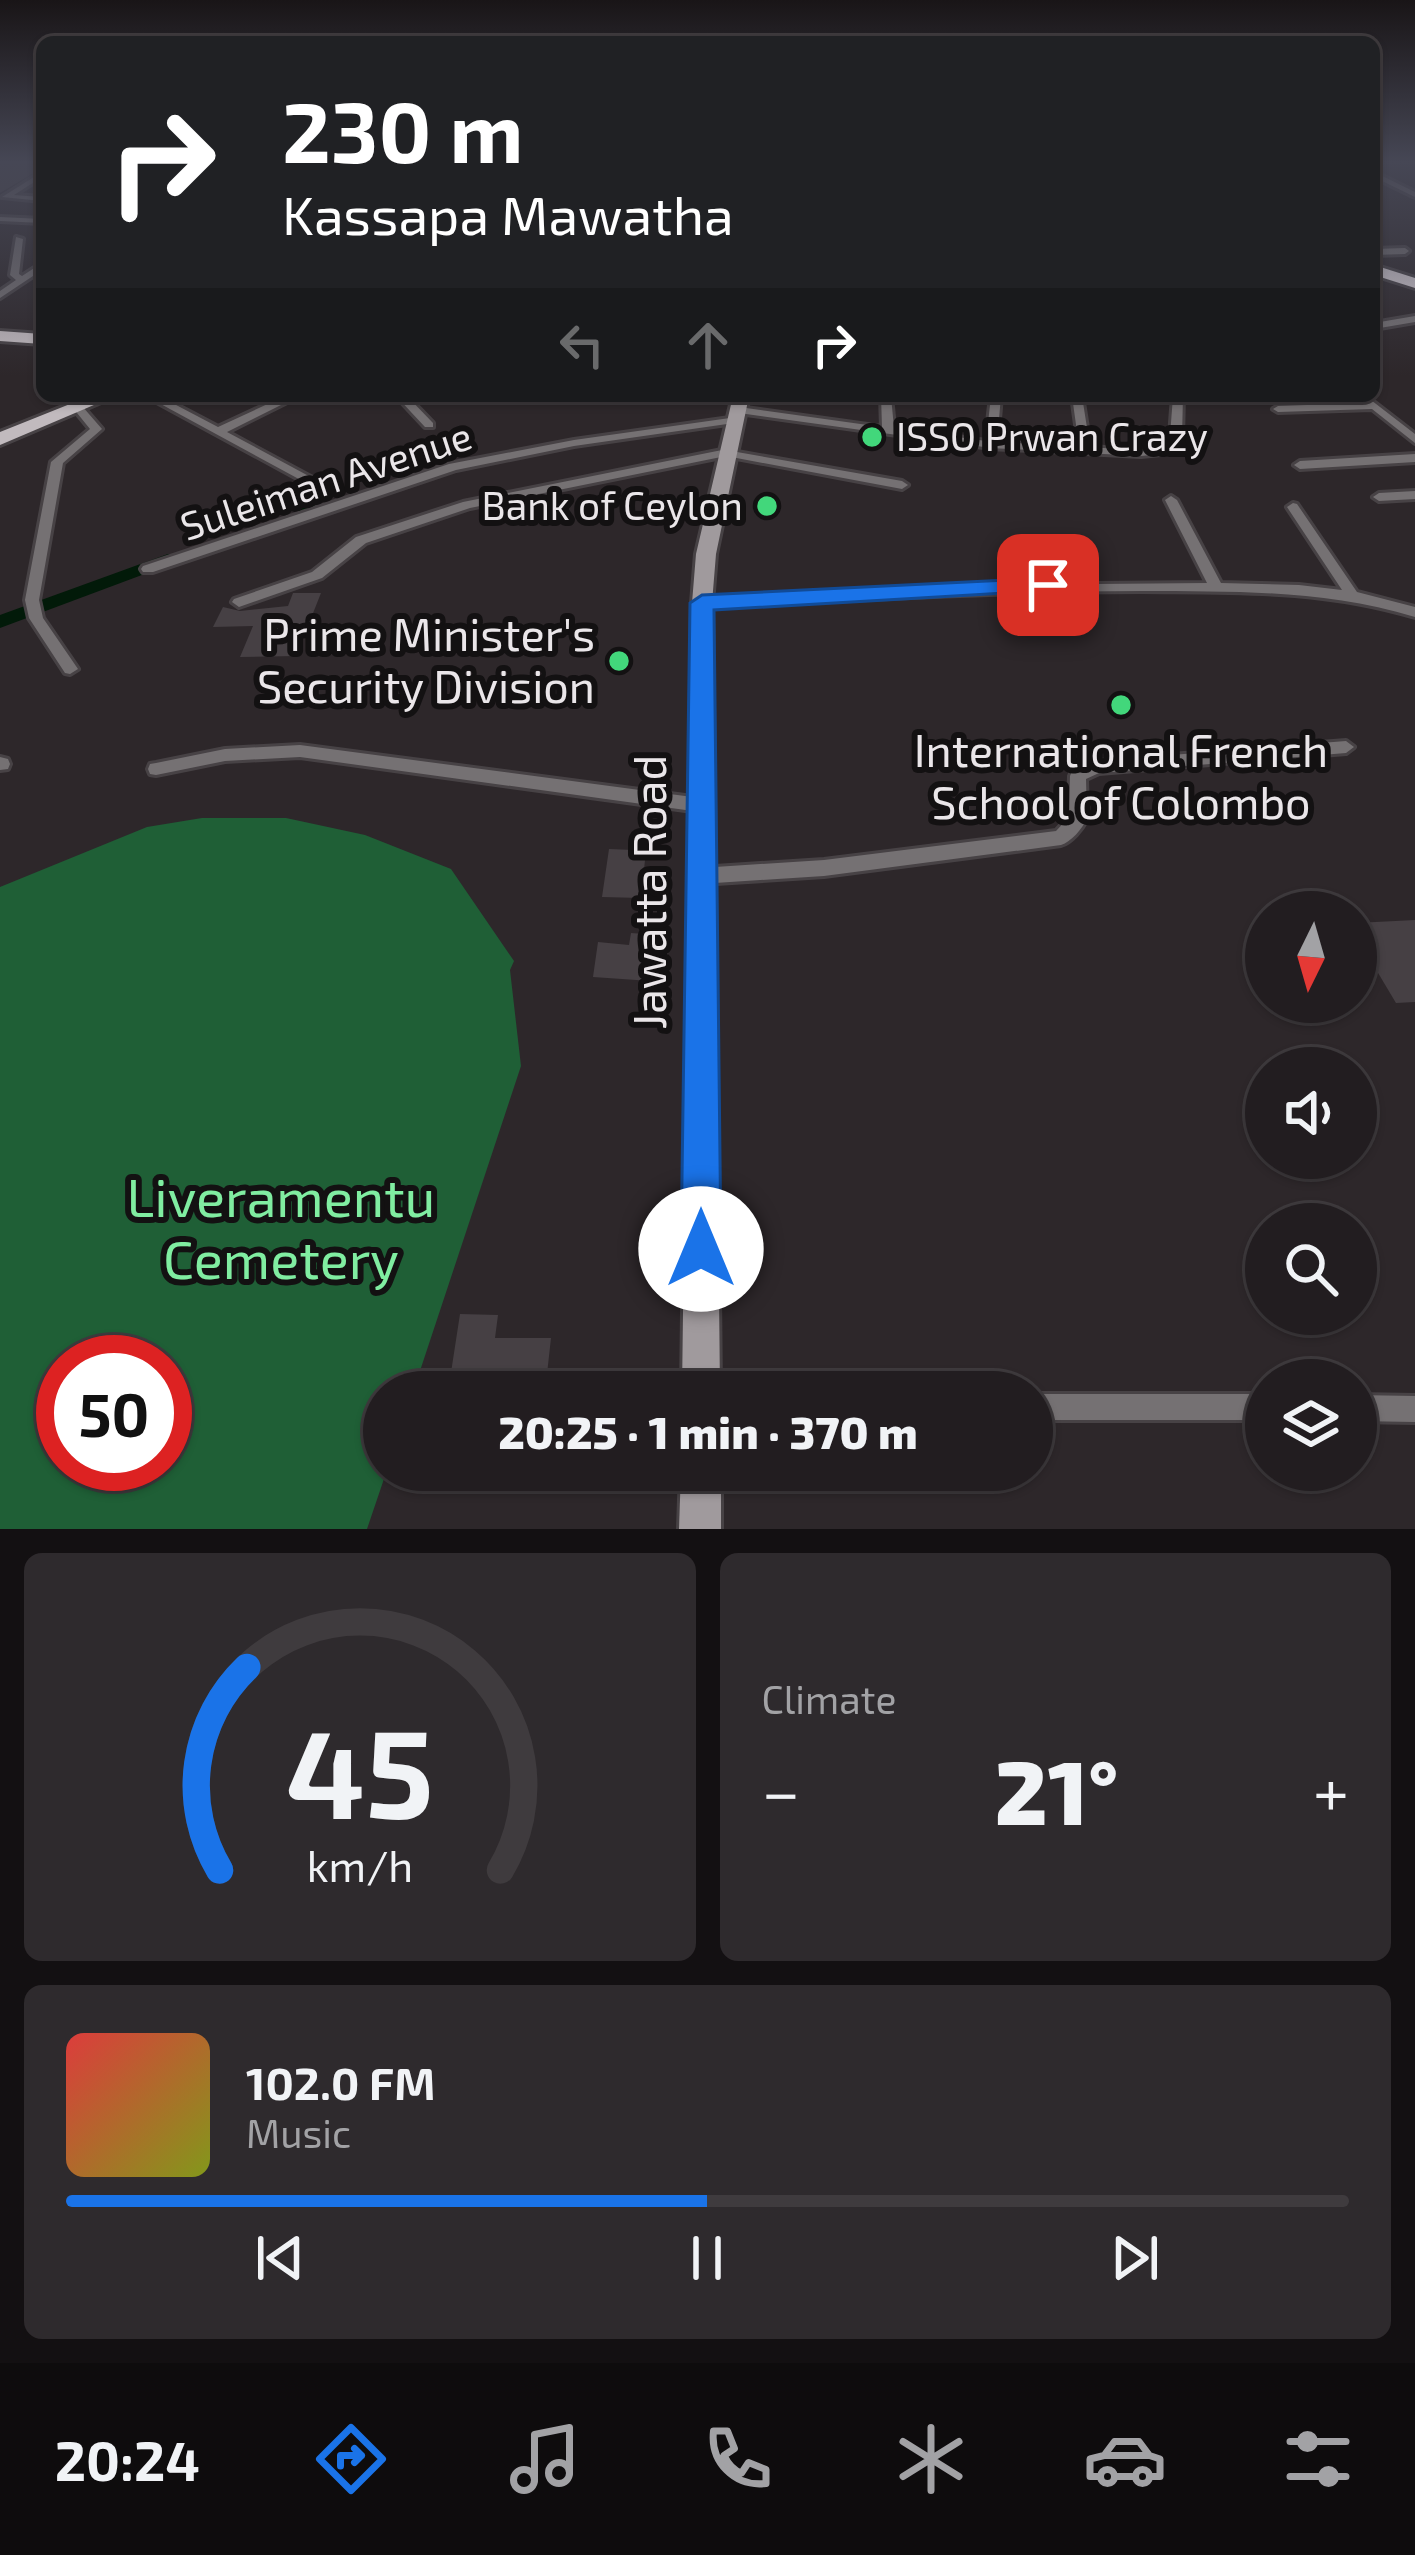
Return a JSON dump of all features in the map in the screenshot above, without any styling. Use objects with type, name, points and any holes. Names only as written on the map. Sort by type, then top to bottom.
[{"type":"highway","points":[[1380,274],[1414,283]]},
{"type":"main road","points":[[0,336],[36,339]]},
{"type":"main road","points":[[0,430],[82,402]]},
{"type":"main road","points":[[0,439],[82,402]]},
{"type":"main road","name":"Jawatta Road","points":[[701,1371],[702,603],[706,554],[739,409]]},
{"type":"main road","points":[[700,1529],[701,1491]]},
{"type":"street","points":[[19,239],[14,275],[23,280]]},
{"type":"street","points":[[1380,252],[1406,251]]},
{"type":"street","points":[[0,295],[36,270]]},
{"type":"street","points":[[1380,325],[1415,320]]},
{"type":"street","points":[[70,669],[36,618],[32,600],[58,462],[96,428],[82,402]]},
{"type":"street","points":[[164,402],[325,488]]},
{"type":"street","points":[[221,430],[281,402]]},
{"type":"street","points":[[406,402],[429,425]]},
{"type":"street","points":[[886,402],[888,428]]},
{"type":"street","points":[[991,445],[995,402]]},
{"type":"street","points":[[1078,402],[1085,451]]},
{"type":"street","name":"Suleiman Avenue","points":[[148,569],[452,467],[739,409],[991,445],[1141,453],[1170,446],[1176,437],[1178,402]]},
{"type":"street","points":[[1369,402],[1415,440]]},
{"type":"street","points":[[1278,409],[1373,406]]},
{"type":"street","points":[[239,602],[317,575],[361,540],[467,506],[732,453],[902,484]]},
{"type":"street","points":[[1300,465],[1415,458]]},
{"type":"street","points":[[1378,497],[1415,495]]},
{"type":"street","points":[[1171,500],[1216,587]]},
{"type":"street","points":[[1293,507],[1351,593]]},
{"type":"street","points":[[702,603],[1048,585],[1216,587],[1351,593],[1415,612]]},
{"type":"street","points":[[700,876],[824,868],[1061,838],[1078,819],[1078,776],[1096,767],[1346,748]]},
{"type":"street","points":[[156,769],[225,755],[300,751],[700,805]]},
{"type":"street","points":[[1053,1407],[1245,1407]]},
{"type":"street","points":[[1377,1408],[1415,1408]]},
{"type":"green space","name":"Liveramentu Cemetery","points":[[202,818],[286,818],[365,835],[451,869],[514,961],[510,970],[521,1066],[420,1371],[363,1371],[363,1491],[380,1491],[367,1529],[0,1529],[0,887],[147,827]]},
{"type":"building","points":[[293,593],[321,593],[296,656],[240,657],[253,626],[213,627],[223,607],[240,611],[288,606]]},
{"type":"building","points":[[609,849],[633,850],[632,860],[645,860],[641,898],[602,897]]},
{"type":"building","points":[[1415,920],[1415,1002],[1396,1003],[1377,971],[1377,922]]},
{"type":"building","points":[[631,933],[670,936],[665,982],[593,977],[598,942],[629,945]]},
{"type":"building","points":[[460,1314],[498,1315],[495,1338],[551,1338],[547,1371],[451,1371]]},
{"type":"waterway","points":[[284,523],[305,516],[307,506],[293,488]]},
{"type":"waterway","points":[[0,622],[168,559]]},
{"type":"place","name":"ISSO Prwan Crazy","points":[[872,437]]},
{"type":"place","name":"Bank of Ceylon","points":[[767,506]]},
{"type":"place","name":"Prime Minister's Security Division","points":[[619,661]]},
{"type":"place","name":"International French School of Colombo","points":[[1121,705]]},
{"type":"route","points":[[701,1249],[702,603],[1048,585]]}]
